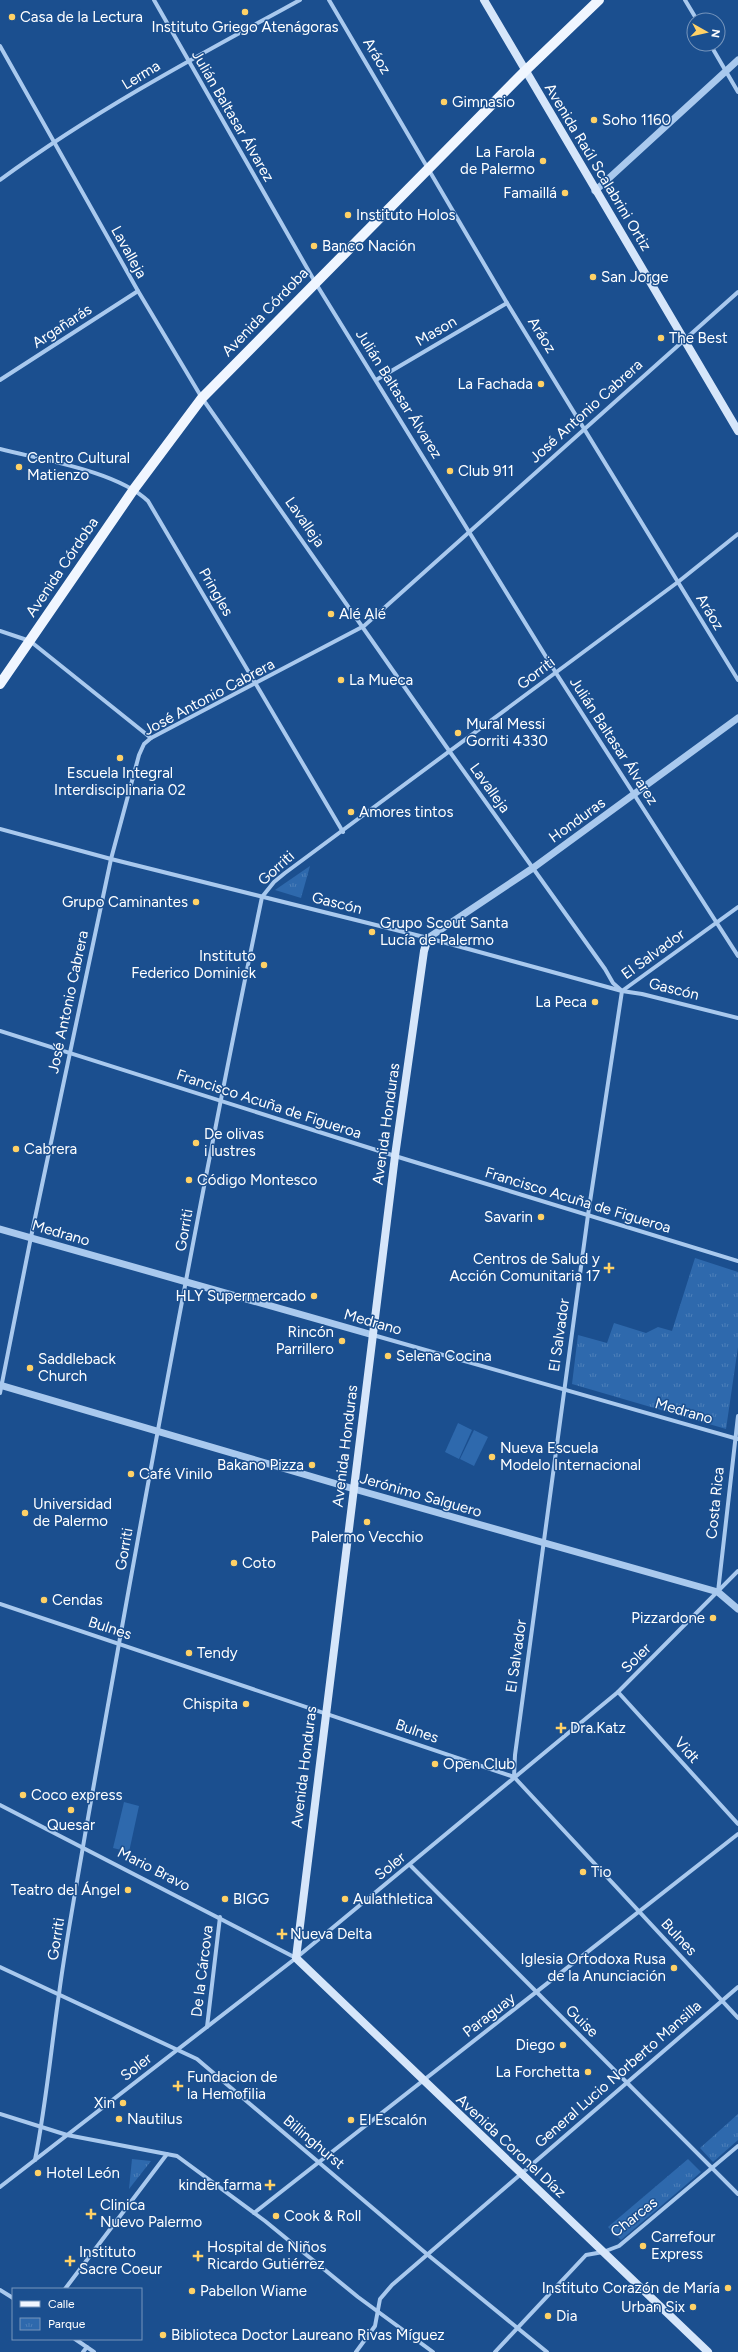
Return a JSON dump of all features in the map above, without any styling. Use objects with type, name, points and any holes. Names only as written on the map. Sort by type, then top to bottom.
[{"type":"main road","name":"Avenida Raúl Scalabrini Ortiz","points":[[484,0],[524,71],[738,431]]},
{"type":"main road","name":"Avenida Córdoba","points":[[0,684],[134,490],[202,398],[524,71],[599,0]]},
{"type":"main road","name":"Avenida Honduras","points":[[296,1958],[325,1712],[395,1156],[424,951],[428,938]]},
{"type":"main road","name":"Avenida Coronel Díaz","points":[[296,1958],[423,2082],[708,2352]]},
{"type":"street","name":"Julián Baltasar Álvarez","points":[[154,0],[187,61],[315,282],[556,673],[738,956]]},
{"type":"street","name":"Lerma","points":[[0,180],[53,141],[187,61],[300,0]]},
{"type":"street","name":"Aráoz","points":[[329,0],[508,303],[738,680]]},
{"type":"street","points":[[685,0],[692,12]]},
{"type":"street","name":"Lavalleja","points":[[0,46],[138,291],[202,398],[364,626],[450,752],[605,969],[613,983],[622,991]]},
{"type":"street","points":[[715,52],[738,92]]},
{"type":"street","points":[[595,191],[738,60]]},
{"type":"street","name":"Argañarás","points":[[0,380],[138,291]]},
{"type":"street","name":"José Antonio Cabrera","points":[[0,1393],[111,859],[139,755],[144,744],[151,738],[256,685],[364,626],[738,292]]},
{"type":"street","name":"Mason","points":[[376,380],[508,303]]},
{"type":"street","name":"Pringles","points":[[0,449],[111,478],[141,494],[155,510],[343,832]]},
{"type":"street","name":"Gorriti","points":[[35,2160],[42,2128],[59,1993],[83,1846],[157,1432],[220,1101],[262,897],[274,882],[285,873],[343,832],[678,582],[738,534]]},
{"type":"street","points":[[0,631],[30,641],[151,738]]},
{"type":"street","name":"Honduras","points":[[428,938],[533,868],[738,718]]},
{"type":"street","name":"Gascón","points":[[0,829],[111,859],[428,938],[622,991],[642,994],[738,1018]]},
{"type":"street","name":"El Salvador","points":[[514,1777],[515,1755],[588,1215],[622,991],[738,907]]},
{"type":"street","name":"Francisco Acuña de Figueroa","points":[[0,1031],[395,1156],[738,1261]]},
{"type":"street","name":"Medrano","points":[[0,1229],[736,1439]]},
{"type":"street","name":"Jerónimo Salguero","points":[[1,1385],[157,1432],[544,1544],[718,1592],[738,1609]]},
{"type":"street","name":"Costa Rica","points":[[718,1592],[738,1416]]},
{"type":"street","name":"Soler","points":[[0,2187],[296,1958],[618,1692],[738,1572]]},
{"type":"street","name":"Bulnes","points":[[0,1604],[325,1712],[514,1777],[738,2018]]},
{"type":"street","name":"Vidt","points":[[618,1692],[738,1824]]},
{"type":"street","name":"Mario Bravo","points":[[0,1805],[83,1846],[296,1958]]},
{"type":"street","name":"Paraguay","points":[[254,2213],[321,2163],[738,1834]]},
{"type":"street","name":"Guise","points":[[410,1865],[738,2194]]},
{"type":"street","name":"De la Cárcova","points":[[207,2027],[220,1917]]},
{"type":"street","name":"Billinghurst","points":[[0,1967],[59,1993],[197,2059],[428,2255],[547,2352]]},
{"type":"street","name":"General Lucio Norberto Mansilla","points":[[356,2352],[375,2326],[380,2299],[385,2292],[738,1987]]},
{"type":"street","points":[[0,2114],[67,2135],[177,2156],[254,2213],[378,2311],[433,2352]]},
{"type":"street","name":"Charcas","points":[[495,2352],[586,2255],[603,2252],[619,2246],[738,2146]]},
{"type":"street","points":[[66,2288],[167,2154]]},
{"type":"street","points":[[0,2290],[12,2297]]},
{"type":"street","points":[[76,2340],[94,2352]]},
{"type":"street","points":[[83,2352],[87,2347]]},
{"type":"green space","points":[[310,866],[301,898],[275,890]]},
{"type":"green space","points":[[695,1258],[738,1272],[738,1347],[726,1429],[572,1384],[578,1335],[607,1343],[614,1323],[646,1333],[658,1327],[672,1331]]},
{"type":"green space","points":[[458,1423],[472,1430],[459,1459],[445,1452]]},
{"type":"green space","points":[[474,1430],[488,1437],[474,1466],[460,1459]]},
{"type":"green space","points":[[124,1802],[139,1806],[129,1852],[113,1848]]},
{"type":"green space","points":[[738,2114],[738,2140],[713,2162],[700,2148]]},
{"type":"green space","points":[[132,2159],[151,2161],[129,2189]]},
{"type":"green space","points":[[688,2159],[701,2172],[621,2240],[608,2227]]},
{"type":"place","name":"Instituto Griego Atenágoras","points":[[245,12]]},
{"type":"place","name":"Casa de la Lectura","points":[[12,17]]},
{"type":"place","name":"Gimnasio","points":[[444,102]]},
{"type":"place","name":"Soho 1160","points":[[594,120]]},
{"type":"place","name":"La Farola de Palermo","points":[[543,161]]},
{"type":"place","name":"Famaillá","points":[[565,193]]},
{"type":"place","name":"Instituto Holos","points":[[348,215]]},
{"type":"place","name":"Banco Nación","points":[[314,246]]},
{"type":"place","name":"San Jorge","points":[[593,277]]},
{"type":"place","name":"The Best","points":[[661,338]]},
{"type":"place","name":"La Fachada","points":[[541,384]]},
{"type":"place","name":"Centro Cultural Matienzo","points":[[19,467]]},
{"type":"place","name":"Club 911","points":[[450,471]]},
{"type":"place","name":"Alé Alé","points":[[331,614]]},
{"type":"place","name":"La Mueca","points":[[341,680]]},
{"type":"place","name":"Mural Messi Gorriti 4330","points":[[458,733]]},
{"type":"place","name":"Escuela Integral Interdisciplinaria 02","points":[[120,758]]},
{"type":"place","name":"Amores tintos","points":[[351,812]]},
{"type":"place","name":"Grupo Caminantes","points":[[196,902]]},
{"type":"place","name":"Grupo Scout Santa Lucía de Palermo","points":[[372,932]]},
{"type":"place","name":"Instituto Federico Dominick","points":[[264,965]]},
{"type":"place","name":"La Peca","points":[[595,1002]]},
{"type":"place","name":"De olivas i lustres","points":[[196,1143]]},
{"type":"place","name":"Cabrera","points":[[16,1149]]},
{"type":"place","name":"Código Montesco","points":[[189,1180]]},
{"type":"place","name":"Savarin","points":[[541,1217]]},
{"type":"place","name":"Centros de Salud y Acción Comunitaria 17","points":[[609,1268]]},
{"type":"place","name":"HLY Supermercado","points":[[314,1296]]},
{"type":"place","name":"Rincón Parrillero","points":[[342,1341]]},
{"type":"place","name":"Selena Cocina","points":[[388,1356]]},
{"type":"place","name":"Saddleback Church","points":[[30,1368]]},
{"type":"place","name":"Nueva Escuela Modelo Internacional","points":[[492,1457]]},
{"type":"place","name":"Bakano Pizza","points":[[312,1465]]},
{"type":"place","name":"Café Vinilo","points":[[131,1474]]},
{"type":"place","name":"Universidad de Palermo","points":[[25,1513]]},
{"type":"place","name":"Palermo Vecchio","points":[[367,1522]]},
{"type":"place","name":"Coto","points":[[234,1563]]},
{"type":"place","name":"Cendas","points":[[44,1600]]},
{"type":"place","name":"Pizzardone","points":[[713,1618]]},
{"type":"place","name":"Tendy","points":[[189,1653]]},
{"type":"place","name":"Chispita","points":[[246,1704]]},
{"type":"place","name":"Dra.Katz","points":[[561,1728]]},
{"type":"place","name":"Open Club","points":[[435,1764]]},
{"type":"place","name":"Coco express","points":[[23,1795]]},
{"type":"place","name":"Quesar","points":[[71,1810]]},
{"type":"place","name":"Tio","points":[[583,1872]]},
{"type":"place","name":"Teatro del Ángel","points":[[128,1890]]},
{"type":"place","name":"BIGG","points":[[225,1899]]},
{"type":"place","name":"Aulathletica","points":[[345,1899]]},
{"type":"place","name":"Nueva Delta","points":[[282,1934]]},
{"type":"place","name":"Iglesia Ortodoxa Rusa de la Anunciación","points":[[674,1968]]},
{"type":"place","name":"Diego","points":[[563,2045]]},
{"type":"place","name":"La Forchetta","points":[[588,2072]]},
{"type":"place","name":"Fundacion de la Hemofilia","points":[[178,2086]]},
{"type":"place","name":"Xin","points":[[123,2103]]},
{"type":"place","name":"Nautilus","points":[[119,2119]]},
{"type":"place","name":"El Escalón","points":[[351,2120]]},
{"type":"place","name":"Hotel León","points":[[38,2173]]},
{"type":"place","name":"kinder farma","points":[[270,2185]]},
{"type":"place","name":"Clinica Nuevo Palermo","points":[[91,2214]]},
{"type":"place","name":"Cook & Roll","points":[[276,2216]]},
{"type":"place","name":"Carrefour Express","points":[[643,2246]]},
{"type":"place","name":"Hospital de Niños Ricardo Gutiérrez","points":[[198,2256]]},
{"type":"place","name":"Instituto Sacre Coeur","points":[[70,2261]]},
{"type":"place","name":"Instituto Corazón de María","points":[[728,2288]]},
{"type":"place","name":"Pabellon Wiame","points":[[192,2291]]},
{"type":"place","name":"Urban Six","points":[[693,2307]]},
{"type":"place","name":"Dia","points":[[548,2316]]},
{"type":"place","name":"Biblioteca Doctor Laureano Rivas Míguez","points":[[163,2335]]}]
